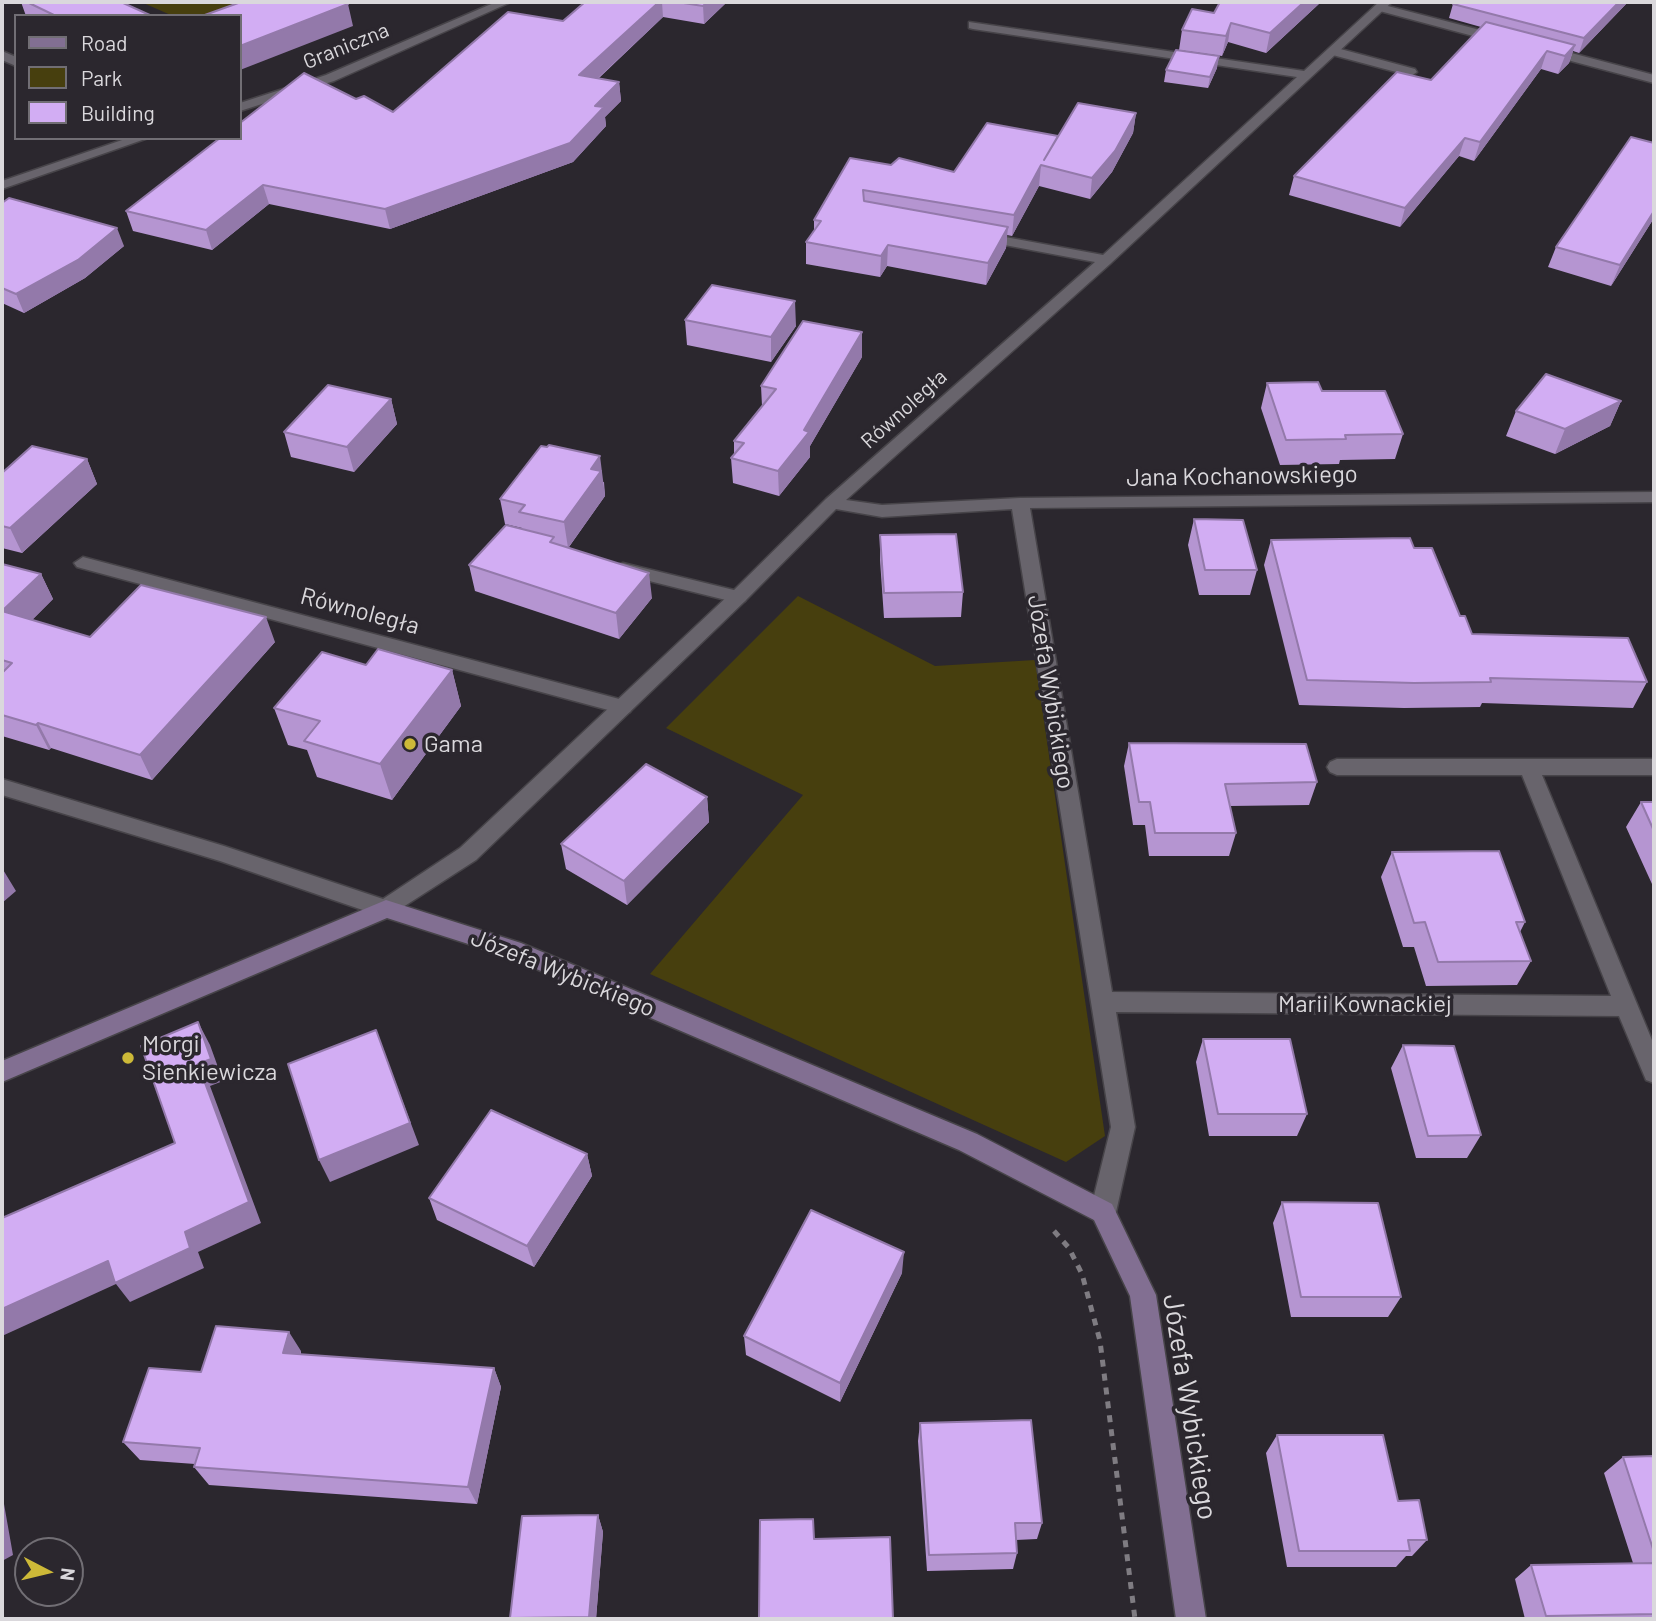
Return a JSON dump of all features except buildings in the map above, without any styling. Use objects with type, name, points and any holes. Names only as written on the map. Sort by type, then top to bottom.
[{"type":"street","name":"Graniczna","points":[[242,106],[330,78],[505,2]]},
{"type":"street","points":[[1383,5],[1511,42]]},
{"type":"street","name":"Równoległa","points":[[386,909],[468,854],[738,597],[832,503],[1105,261],[1383,5]]},
{"type":"street","points":[[973,25],[1307,75]]},
{"type":"street","points":[[1537,48],[1654,79]]},
{"type":"street","points":[[1333,51],[1411,72]]},
{"type":"street","points":[[2,185],[136,140]]},
{"type":"street","points":[[965,233],[1088,255],[1105,261]]},
{"type":"street","name":"Jana Kochanowskiego","points":[[832,503],[882,511],[1020,503],[1654,497]]},
{"type":"street","name":"Józefa Wybickiego","points":[[1020,503],[1123,1127],[1103,1212]]},
{"type":"street","name":"Równoległa","points":[[83,562],[623,706]]},
{"type":"street","points":[[610,566],[738,597]]},
{"type":"street","points":[[1336,767],[1654,767]]},
{"type":"street","points":[[1529,767],[1654,1073]]},
{"type":"street","name":"Józefa Wybickiego","points":[[2,788],[224,853],[386,909],[513,948],[968,1142],[1103,1212],[1143,1295],[1191,1619]]},
{"type":"street","points":[[2,1072],[386,909]]},
{"type":"street","name":"Marii Kownackiej","points":[[1102,1002],[1627,1006]]},
{"type":"path","points":[[1051,1228],[1069,1248],[1090,1297],[1100,1341],[1135,1619]]},
{"type":"green space","points":[[141,2],[276,2],[240,14],[168,14]]},
{"type":"green space","points":[[798,596],[935,666],[1035,660],[1105,1136],[1066,1162],[650,974],[803,795],[666,728]]},
{"type":"place","name":"Gama","points":[[410,744]]},
{"type":"place","name":"Morgi Sienkiewicza","points":[[128,1058]]}]
